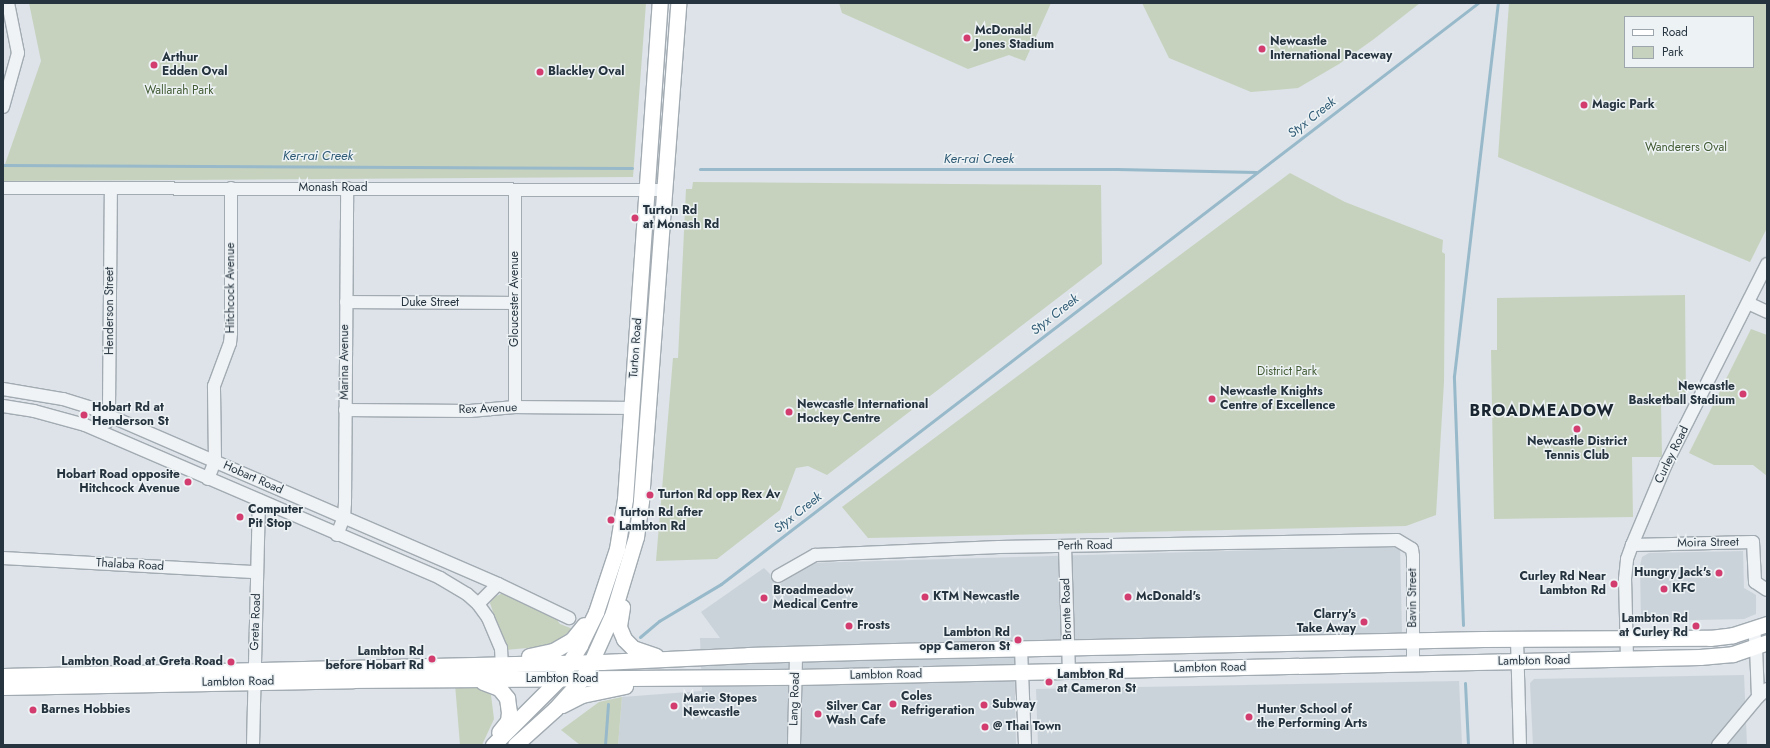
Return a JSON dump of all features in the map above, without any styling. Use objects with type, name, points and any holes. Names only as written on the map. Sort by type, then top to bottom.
[{"type":"main road","name":"Turton Road","points":[[493,745],[559,679],[580,645],[596,612],[608,580],[620,533],[625,499],[632,408],[660,3]]},
{"type":"main road","name":"Turton Road","points":[[555,709],[582,678],[591,662],[613,613],[636,537],[678,3]]},
{"type":"main road","points":[[627,567],[631,578],[619,616],[620,632],[624,639],[633,648],[662,659]]},
{"type":"main road","points":[[502,665],[518,658],[553,651],[577,635],[592,614],[596,612]]},
{"type":"main road","name":"Lambton Road","points":[[3,688],[502,665],[796,654],[1517,639],[1710,638],[1733,635],[1760,627]]},
{"type":"main road","name":"Lambton Road","points":[[3,676],[470,679],[796,677],[1711,657],[1733,654],[1762,644]]},
{"type":"main road","points":[[470,679],[494,685],[503,691],[507,698],[509,712],[508,721],[494,738],[493,745]]},
{"type":"main road","points":[[515,745],[555,709],[578,697],[624,686],[643,679]]},
{"type":"street","points":[[3,107],[18,53],[8,3]]},
{"type":"street","name":"Monash Road","points":[[3,188],[663,190]]},
{"type":"street","name":"Henderson Street","points":[[104,433],[109,417],[111,188]]},
{"type":"street","name":"Hitchcock Avenue","points":[[208,479],[215,461],[214,386],[230,343],[231,333],[231,188]]},
{"type":"street","name":"Marina Avenue","points":[[337,535],[344,517],[347,188]]},
{"type":"street","name":"Gloucester Avenue","points":[[514,407],[515,190]]},
{"type":"street","name":"Curley Road","points":[[1627,659],[1625,579],[1627,559],[1666,464],[1767,264]]},
{"type":"street","name":"Duke Street","points":[[346,302],[515,303]]},
{"type":"street","points":[[1748,303],[1767,312]]},
{"type":"street","name":"Hobart Road","points":[[3,389],[63,399],[89,407],[109,417],[215,461],[498,584],[569,618]]},
{"type":"street","name":"Hobart Road","points":[[3,406],[34,411],[66,419],[104,433],[337,535],[440,578],[467,594],[478,604],[488,618],[501,648],[502,665]]},
{"type":"street","name":"Rex Avenue","points":[[345,410],[470,410],[514,407],[632,408]]},
{"type":"street","name":"Greta Road","points":[[252,745],[259,500]]},
{"type":"street","name":"Perth Road","points":[[778,576],[815,555],[1065,546],[1397,540]]},
{"type":"street","name":"Bavin Street","points":[[1397,540],[1412,549],[1413,556],[1413,664]]},
{"type":"street","name":"Moira Street","points":[[1632,545],[1753,542],[1755,582],[1767,590]]},
{"type":"street","name":"Bronte Road","points":[[1065,546],[1069,671]]},
{"type":"street","name":"Thalaba Road","points":[[3,558],[257,572]]},
{"type":"street","points":[[478,604],[498,584]]},
{"type":"street","points":[[1758,697],[1762,644],[1760,627]]},
{"type":"street","points":[[1517,639],[1520,745]]},
{"type":"street","points":[[1021,649],[1025,745]]},
{"type":"street","name":"Lang Road","points":[[794,745],[796,654]]},
{"type":"street","points":[[1718,745],[1758,697],[1767,689]]},
{"type":"shaded area","points":[[1400,546],[1402,634],[1014,642],[1016,745],[618,745],[622,697],[702,691],[700,638],[720,638],[701,612],[764,568],[780,584],[807,563]]},
{"type":"shaded area","points":[[1743,551],[1744,588],[1756,595],[1756,614],[1744,619],[1644,621],[1641,618],[1640,566],[1642,557],[1649,553]]},
{"type":"shaded area","points":[[1744,675],[1747,745],[1533,745],[1530,683],[1534,679]]},
{"type":"shaded area","name":"Hunter School of the Performing Arts","points":[[1459,681],[1462,745],[1038,745],[1036,689]]},
{"type":"green space","name":"Wallarah Park","points":[[29,3],[646,3],[633,177],[3,181],[3,170],[41,61]]},
{"type":"green space","name":"McDonald Jones Stadium","points":[[839,3],[1051,3],[1025,61],[1009,55],[968,69],[842,13]]},
{"type":"green space","name":"Newcastle International Paceway","points":[[1142,3],[1420,3],[1339,64],[1298,88],[1251,92],[1169,58]]},
{"type":"green space","name":"Wanderers Oval","points":[[1509,3],[1767,3],[1767,228],[1750,262],[1498,157]]},
{"type":"green space","name":"District Park","points":[[1290,173],[1345,202],[1443,240],[1442,252],[1445,254],[1444,382],[1436,515],[1406,526],[868,538],[842,507]]},
{"type":"green space","name":"Newcastle International Hockey Centre","points":[[693,182],[1101,185],[1102,264],[827,475],[808,466],[796,468],[780,510],[717,559],[656,561],[673,358],[678,358],[686,189],[692,189]]},
{"type":"green space","name":"Newcastle District Tennis Club","points":[[1685,295],[1686,401],[1661,402],[1662,457],[1632,457],[1633,517],[1494,519],[1491,350],[1497,350],[1497,298]]},
{"type":"green space","name":"Newcastle Basketball Stadium","points":[[1751,329],[1767,335],[1767,476],[1753,465],[1714,465],[1689,453]]},
{"type":"green space","points":[[503,593],[554,616],[560,624],[573,629],[549,646],[506,650],[490,603],[494,597]]},
{"type":"green space","points":[[469,682],[491,695],[494,719],[482,745],[460,745],[455,684]]},
{"type":"green space","points":[[622,697],[618,745],[580,745],[561,730],[599,702]]},
{"type":"waterway","name":"Styx Creek","points":[[640,637],[659,621],[721,584],[1478,3]]},
{"type":"waterway","points":[[1463,625],[1454,376],[1498,3]]},
{"type":"waterway","name":"Ker-rai Creek","points":[[3,165],[632,168]]},
{"type":"waterway","name":"Ker-rai Creek","points":[[700,169],[1117,169],[1256,172]]},
{"type":"waterway","points":[[1465,683],[1468,745]]},
{"type":"waterway","name":"Styx Creek","points":[[605,745],[608,704]]},
{"type":"place","name":"McDonald Jones Stadium","points":[[967,38]]},
{"type":"place","name":"Newcastle International Paceway","points":[[1262,49]]},
{"type":"place","name":"Arthur Edden Oval","points":[[154,65]]},
{"type":"place","name":"Blackley Oval","points":[[540,72]]},
{"type":"place","name":"Magic Park","points":[[1584,105]]},
{"type":"place","name":"Turton Rd at Monash Rd","points":[[635,218]]},
{"type":"place","name":"Newcastle Basketball Stadium","points":[[1743,394]]},
{"type":"place","name":"Newcastle Knights Centre of Excellence","points":[[1212,399]]},
{"type":"place","name":"Newcastle International Hockey Centre","points":[[789,412]]},
{"type":"place","name":"Hobart Rd at Henderson St","points":[[84,415]]},
{"type":"place","name":"Newcastle District Tennis Club","points":[[1577,429]]},
{"type":"place","name":"Hobart Road opposite Hitchcock Avenue","points":[[188,482]]},
{"type":"place","name":"Turton Rd opp Rex Av","points":[[650,495]]},
{"type":"place","name":"Computer Pit Stop","points":[[240,517]]},
{"type":"place","name":"Turton Rd after Lambton Rd","points":[[611,520]]},
{"type":"place","name":"Hungry Jack's","points":[[1719,573]]},
{"type":"place","name":"Curley Rd Near Lambton Rd","points":[[1614,584]]},
{"type":"place","name":"KFC","points":[[1664,589]]},
{"type":"place","name":"KTM Newcastle","points":[[925,597]]},
{"type":"place","name":"McDonald's","points":[[1128,597]]},
{"type":"place","name":"Broadmeadow Medical Centre","points":[[764,598]]},
{"type":"place","name":"Clarry's Take Away","points":[[1364,622]]},
{"type":"place","name":"Frosts","points":[[849,626]]},
{"type":"place","name":"Lambton Rd at Curley Rd","points":[[1696,626]]},
{"type":"place","name":"Lambton Rd opp Cameron St","points":[[1018,640]]},
{"type":"place","name":"Lambton Rd before Hobart Rd","points":[[432,659]]},
{"type":"place","name":"Lambton Road at Greta Road","points":[[231,662]]},
{"type":"place","name":"Lambton Rd at Cameron St","points":[[1049,682]]},
{"type":"place","name":"Coles Refrigeration","points":[[893,704]]},
{"type":"place","name":"Subway","points":[[984,705]]},
{"type":"place","name":"Marie Stopes Newcastle","points":[[674,706]]},
{"type":"place","name":"Barnes Hobbies","points":[[33,710]]},
{"type":"place","name":"Silver Car Wash Cafe","points":[[818,714]]},
{"type":"place","name":"Hunter School of the Performing Arts","points":[[1249,717]]},
{"type":"place","name":"@ Thai Town","points":[[985,727]]},
{"type":"district","name":"BROADMEADOW","points":[[1542,411]]}]
